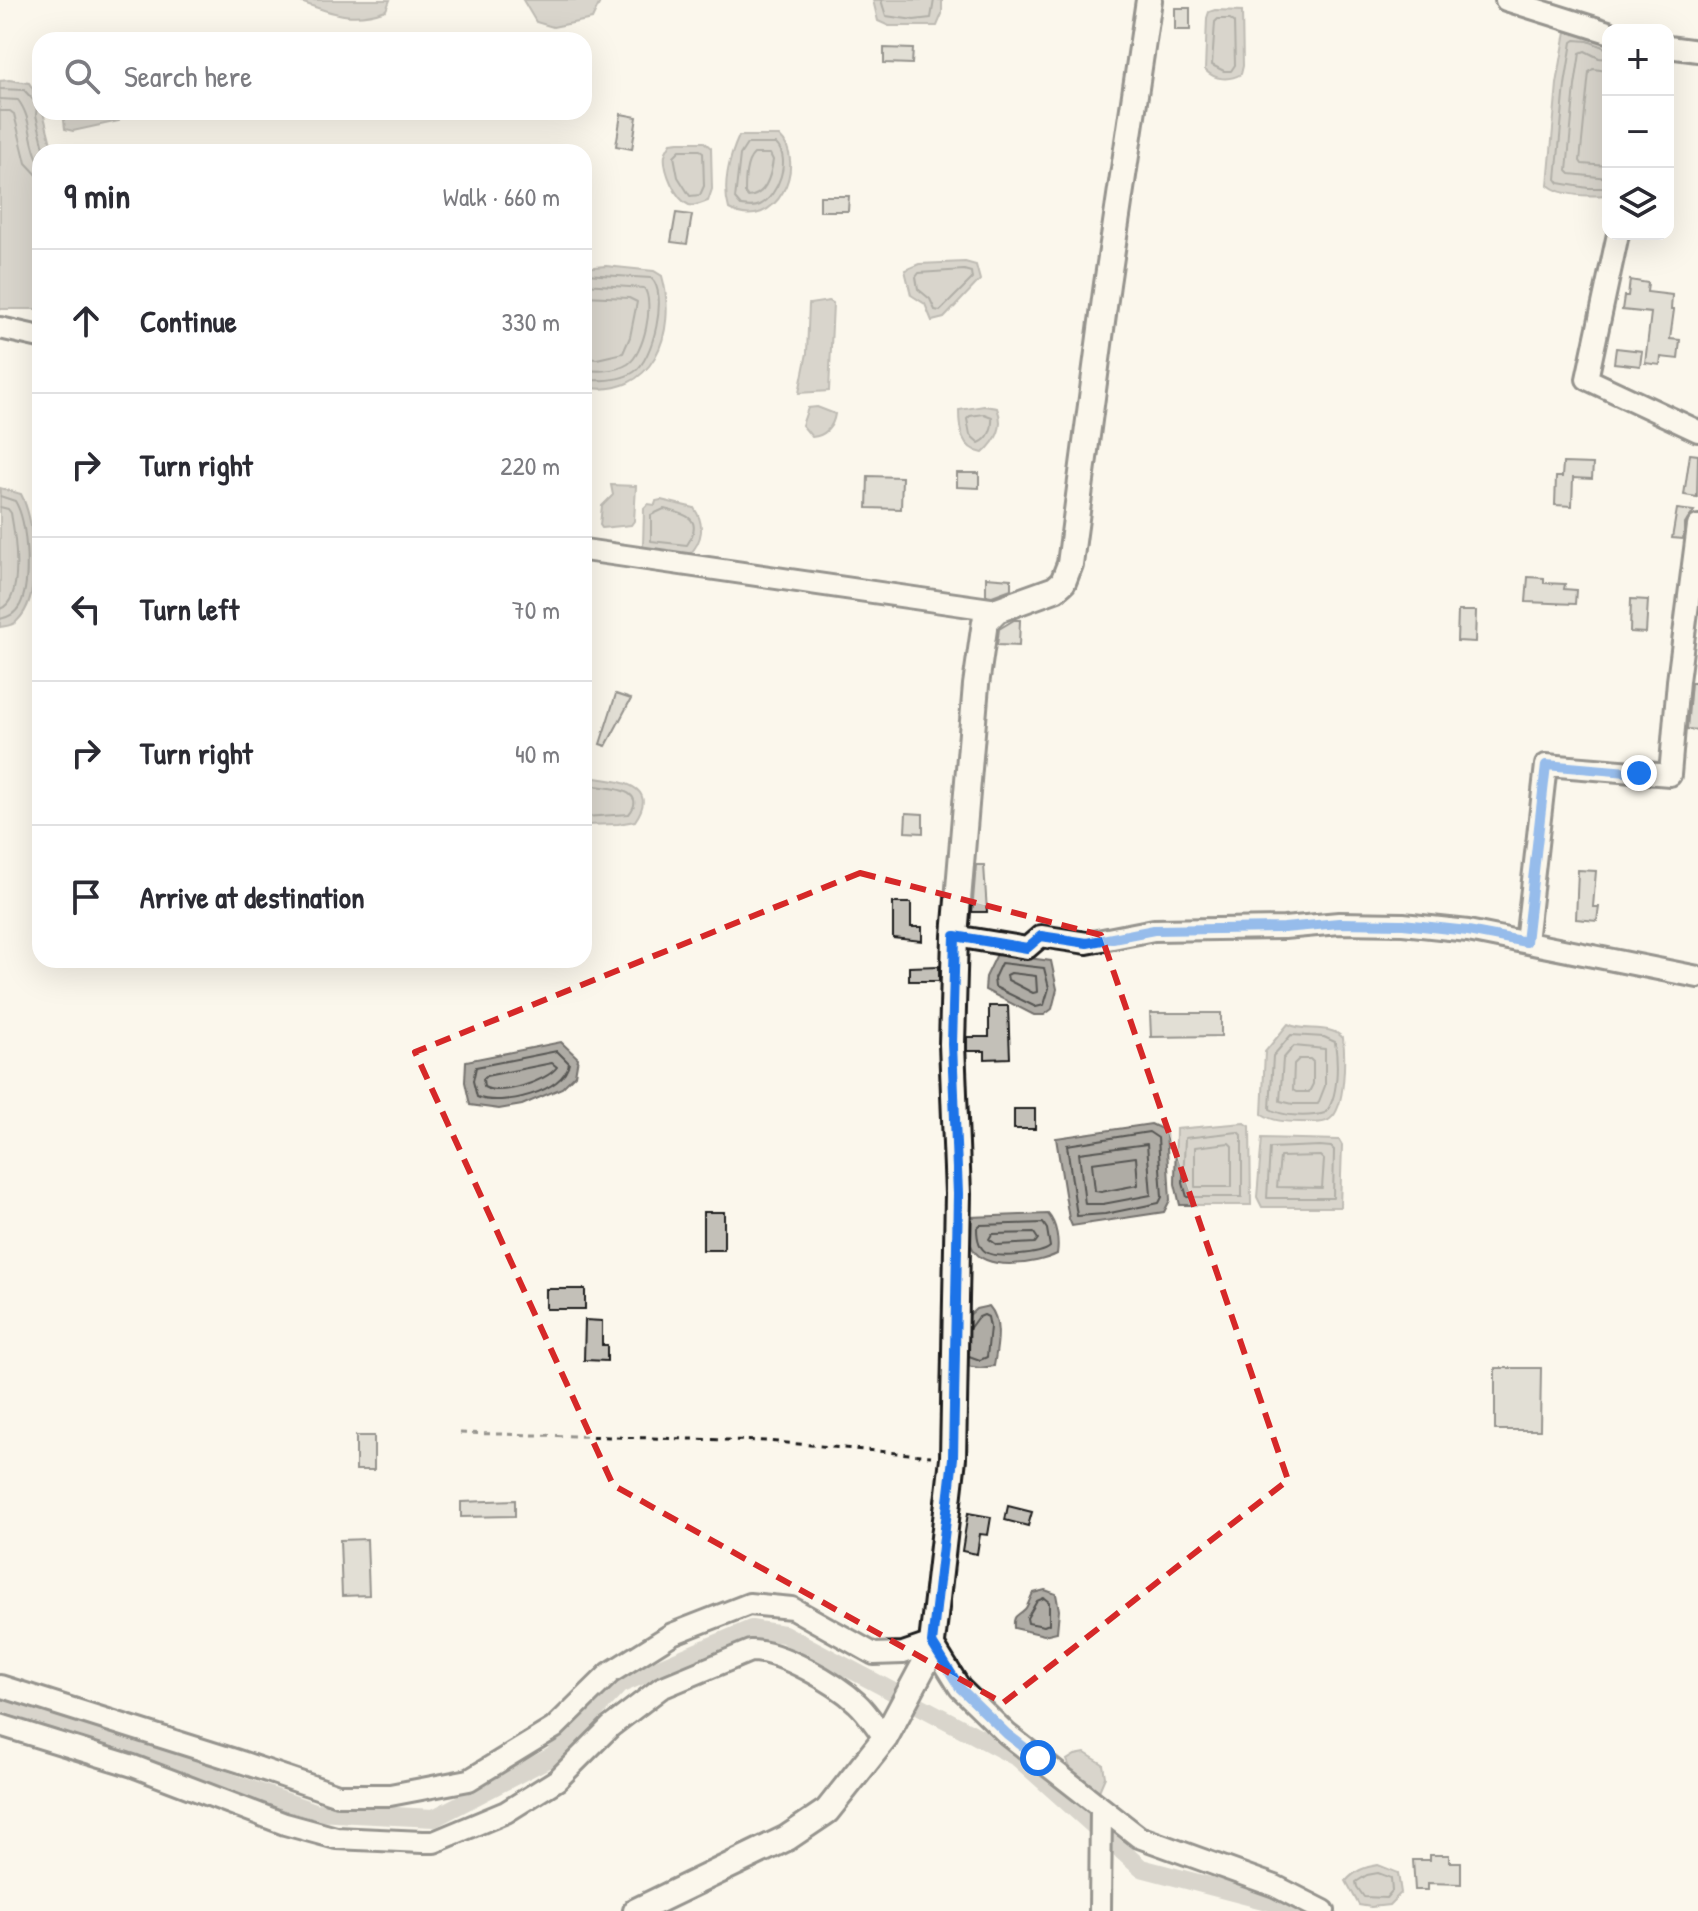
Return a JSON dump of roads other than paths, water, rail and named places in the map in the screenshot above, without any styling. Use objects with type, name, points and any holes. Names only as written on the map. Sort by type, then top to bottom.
[{"type":"main road","points":[[636,1911],[787,1838],[827,1811],[886,1736],[929,1653],[953,1458],[958,1194],[952,1044],[955,936],[976,685],[985,622],[997,610],[1055,589],[1063,582],[1070,564],[1149,0]]},
{"type":"street","points":[[1506,0],[1602,30]]},
{"type":"street","points":[[1674,48],[1698,51]]},
{"type":"street","points":[[1617,240],[1587,379],[1698,431]]},
{"type":"street","points":[[0,328],[32,335]]},
{"type":"street","points":[[1526,942],[1546,765],[1670,775],[1678,681],[1698,526]]},
{"type":"street","points":[[592,551],[997,610]]},
{"type":"street","points":[[955,936],[1027,948],[1041,936],[1087,943],[1154,930],[1284,928],[1339,923],[1416,925],[1468,931],[1698,977]]},
{"type":"street","points":[[0,1686],[338,1795],[390,1795],[469,1780],[554,1728],[610,1673],[672,1634],[749,1604],[792,1608],[874,1654],[929,1653],[1007,1734],[1139,1837],[1275,1886],[1324,1911]]},
{"type":"street","points":[[0,1725],[133,1766],[285,1824],[336,1838],[422,1842],[434,1842],[506,1812],[557,1780],[610,1727],[661,1688],[750,1651],[762,1651],[778,1657],[838,1688],[859,1704],[886,1736]]},
{"type":"street","points":[[1100,1911],[1101,1808]]},
{"type":"water","points":[[295,0],[390,0],[386,10],[350,16]]},
{"type":"water","points":[[523,0],[601,0],[592,19],[553,27],[536,22]]},
{"type":"water","points":[[873,0],[942,0],[942,14],[937,26],[889,26],[878,21]]},
{"type":"water","points":[[1242,11],[1243,66],[1241,74],[1232,78],[1218,78],[1205,70],[1207,18],[1209,12]]},
{"type":"water","points":[[1566,31],[1590,33],[1602,40],[1602,195],[1568,194],[1548,185],[1557,84]]},
{"type":"water","points":[[0,81],[29,83],[32,88],[32,120],[45,120],[51,144],[32,144],[32,309],[0,309]]},
{"type":"water","points":[[64,120],[119,120],[73,131],[65,129]]},
{"type":"water","points":[[739,136],[779,136],[787,148],[789,177],[783,192],[774,204],[761,212],[746,214],[729,209],[726,191],[728,172]]},
{"type":"water","points":[[704,142],[711,148],[712,189],[708,201],[689,205],[679,197],[671,183],[665,155],[671,143]]},
{"type":"water","points":[[965,262],[976,265],[980,280],[944,318],[932,321],[925,304],[911,295],[905,270],[919,264]]},
{"type":"water","points":[[592,267],[654,271],[662,276],[666,297],[663,339],[655,357],[643,372],[628,383],[608,388],[592,387]]},
{"type":"water","points":[[833,303],[829,391],[799,393],[807,353],[809,304]]},
{"type":"water","points":[[984,406],[997,408],[1000,427],[992,444],[983,453],[966,443],[961,431],[959,410]]},
{"type":"water","points":[[817,407],[835,414],[828,430],[812,437],[802,425],[808,408]]},
{"type":"water","points":[[611,485],[636,486],[634,521],[631,525],[602,528],[600,525],[602,506],[613,495]]},
{"type":"water","points":[[0,488],[21,494],[26,507],[32,535],[32,589],[25,610],[15,623],[0,627]]},
{"type":"water","points":[[661,500],[694,508],[698,514],[701,532],[689,555],[647,551],[643,547],[644,508]]},
{"type":"water","points":[[592,778],[619,782],[638,790],[642,808],[635,821],[592,825]]},
{"type":"water","points":[[997,954],[1051,961],[1057,989],[1052,1009],[1044,1015],[1034,1015],[985,990],[986,977]]},
{"type":"water","points":[[1288,1024],[1324,1029],[1343,1038],[1342,1093],[1335,1113],[1327,1121],[1284,1121],[1262,1114],[1265,1052]]},
{"type":"water","points":[[561,1042],[578,1058],[575,1075],[562,1088],[522,1105],[499,1109],[470,1105],[465,1082],[466,1061]]},
{"type":"water","points":[[1244,1123],[1250,1126],[1251,1205],[1180,1205],[1175,1184],[1176,1129]]},
{"type":"water","points":[[1151,1124],[1166,1131],[1170,1200],[1164,1212],[1072,1226],[1056,1138]]},
{"type":"water","points":[[1262,1138],[1339,1140],[1342,1145],[1340,1207],[1262,1207],[1257,1197]]},
{"type":"water","points":[[1048,1214],[1058,1244],[1057,1254],[1048,1258],[1025,1263],[1000,1263],[980,1256],[971,1245],[970,1217]]},
{"type":"water","points":[[989,1306],[998,1327],[994,1366],[966,1366],[964,1320],[976,1309]]},
{"type":"water","points":[[1045,1590],[1056,1594],[1059,1610],[1057,1632],[1044,1635],[1014,1628],[1015,1618],[1026,1608],[1033,1593]]},
{"type":"water","points":[[1085,1753],[1103,1764],[1105,1777],[1099,1791],[1083,1786],[1067,1760]]},
{"type":"water","points":[[1378,1865],[1398,1873],[1401,1893],[1389,1905],[1359,1905],[1346,1881],[1360,1870]]},
{"type":"waterway","points":[[0,1701],[315,1812],[434,1818],[553,1756],[619,1685],[751,1629],[784,1634],[1018,1758],[1141,1868],[1305,1911]]}]
